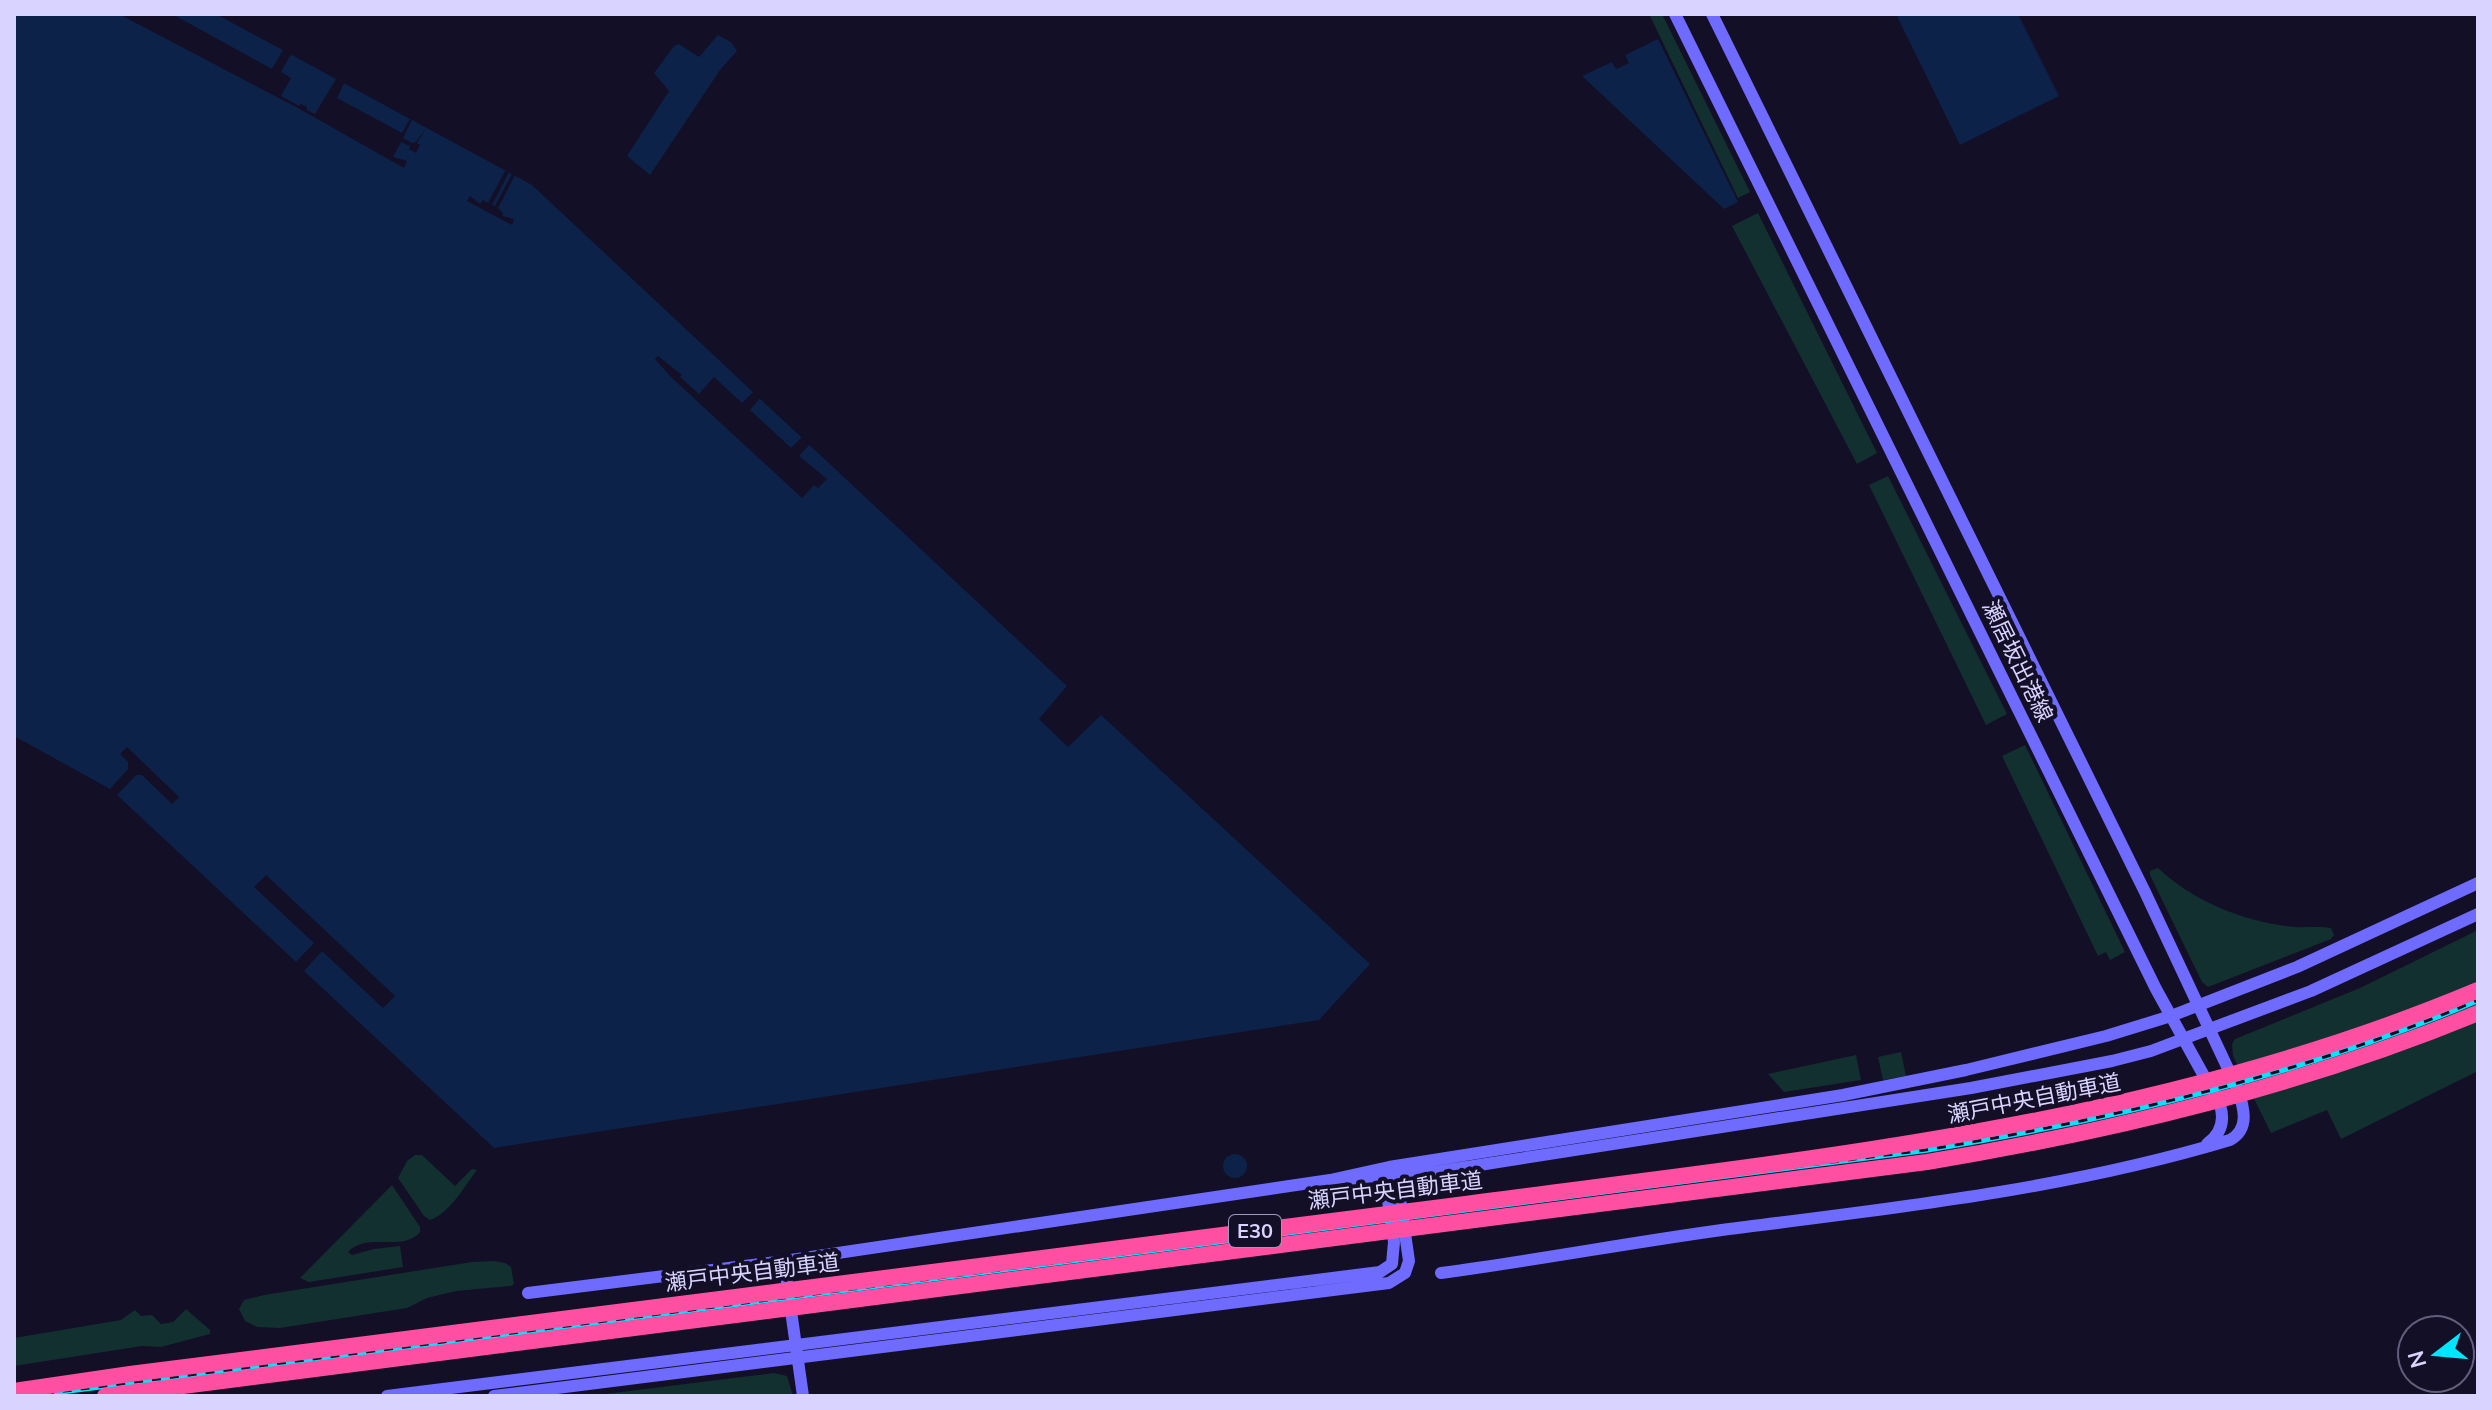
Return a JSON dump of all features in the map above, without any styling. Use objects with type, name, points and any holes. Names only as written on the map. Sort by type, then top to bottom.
[{"type":"highway","name":"瀬戸中央自動車道","points":[[14,1391],[208,1363],[1404,1212],[1924,1142],[2060,1117],[2199,1085],[2358,1037],[2478,990]]},
{"type":"highway","name":"瀬戸中央自動車道","points":[[105,1396],[1392,1233],[1958,1157],[2050,1141],[2206,1104],[2368,1055],[2478,1013]]},
{"type":"street","name":"瀬居坂出港線","points":[[1675,14],[2171,1016],[2207,1079],[2223,1114],[2216,1137],[2202,1147]]},
{"type":"street","name":"瀬居坂出港線","points":[[1712,14],[2145,892],[2238,1090],[2244,1115],[2236,1137],[2202,1147]]},
{"type":"street","points":[[528,1293],[784,1261],[1330,1180],[1389,1167],[1904,1084],[2106,1036],[2171,1016],[2334,951],[2478,883]]},
{"type":"street","points":[[1330,1180],[1391,1179],[2030,1078],[2112,1061],[2185,1039],[2311,991],[2478,914]]},
{"type":"street","points":[[1441,1273],[1682,1236],[1972,1197],[2064,1180],[2202,1147]]},
{"type":"street","points":[[387,1396],[1389,1283],[1405,1273],[1409,1261],[1389,1167]]},
{"type":"street","points":[[784,1261],[803,1396]]},
{"type":"street","points":[[494,1396],[797,1352]]},
{"type":"green space","points":[[1649,14],[1662,14],[1750,192],[1738,198]]},
{"type":"green space","points":[[1758,213],[1877,453],[1857,464],[1732,226]]},
{"type":"green space","points":[[1888,476],[2007,714],[1986,725],[1869,485]]},
{"type":"green space","points":[[2025,745],[2125,952],[2110,960],[2106,952],[2098,956],[2002,756]]},
{"type":"green space","points":[[2158,868],[2188,891],[2239,915],[2294,927],[2331,928],[2334,935],[2331,939],[2208,987],[2202,982],[2150,875],[2150,871]]},
{"type":"green space","points":[[2478,930],[2478,1071],[2341,1139],[2327,1110],[2271,1133],[2233,1056],[2235,1039],[2360,988]]},
{"type":"green space","points":[[1901,1052],[1906,1076],[1883,1080],[1878,1057]]},
{"type":"green space","points":[[1856,1055],[1861,1080],[1784,1092],[1768,1074]]},
{"type":"green space","points":[[415,1155],[422,1155],[455,1186],[472,1169],[477,1170],[450,1206],[430,1220],[398,1178],[407,1161]]},
{"type":"green space","points":[[392,1185],[420,1227],[420,1232],[404,1241],[365,1243],[348,1252],[352,1255],[400,1246],[403,1267],[309,1282],[300,1278]]},
{"type":"green space","points":[[494,1261],[511,1267],[514,1284],[456,1291],[427,1298],[407,1308],[280,1328],[257,1327],[245,1321],[239,1309],[244,1300],[264,1295]]},
{"type":"green space","points":[[186,1309],[210,1330],[210,1334],[161,1347],[142,1346],[14,1366],[14,1338],[121,1320],[135,1310],[141,1316],[152,1315],[161,1324],[173,1322]]},
{"type":"green space","points":[[774,1373],[787,1376],[793,1396],[589,1396]]},
{"type":"water","points":[[14,14],[216,14],[532,185],[1067,686],[1039,719],[1068,747],[1101,715],[1370,964],[1319,1020],[494,1148],[304,971],[322,951],[383,1008],[395,996],[266,875],[254,887],[314,943],[296,962],[117,795],[136,775],[142,775],[172,804],[179,797],[127,747],[120,754],[128,762],[128,769],[110,789],[14,736]]},
{"type":"water","points":[[1896,14],[2018,14],[2059,96],[1960,145]]},
{"type":"water","points":[[718,35],[731,42],[737,51],[720,70],[650,175],[627,156],[669,91],[654,73],[674,46],[679,44],[699,57]]},
{"type":"water","points":[[1658,39],[1738,202],[1724,209],[1582,76],[1612,62],[1616,69],[1629,63],[1625,55]]},
{"type":"water","points":[[1235,1154],[1243,1158],[1247,1166],[1243,1174],[1235,1178],[1227,1174],[1223,1166],[1227,1158]]},
{"type":"pier","points":[[119,14],[172,14],[272,69],[283,50],[291,54],[281,72],[291,78],[281,96],[307,107],[315,114],[336,79],[344,83],[337,98],[402,133],[412,120],[403,138],[412,143],[426,128],[417,143],[420,145],[416,153],[401,142],[393,157],[407,161],[404,168]]},
{"type":"pier","points":[[505,171],[509,172],[492,205],[495,206],[512,174],[515,175],[498,208],[502,216],[514,219],[512,225],[467,201],[470,196],[480,204],[483,200],[488,203]]},
{"type":"pier","points":[[658,356],[699,394],[714,377],[742,403],[753,392],[760,398],[750,410],[791,448],[802,437],[810,444],[799,456],[827,479],[818,488],[814,485],[802,498],[670,376],[655,359]]},
{"type":"railway","points":[[27,1396],[1925,1150],[2066,1124],[2206,1092],[2344,1051],[2478,1000]]}]
